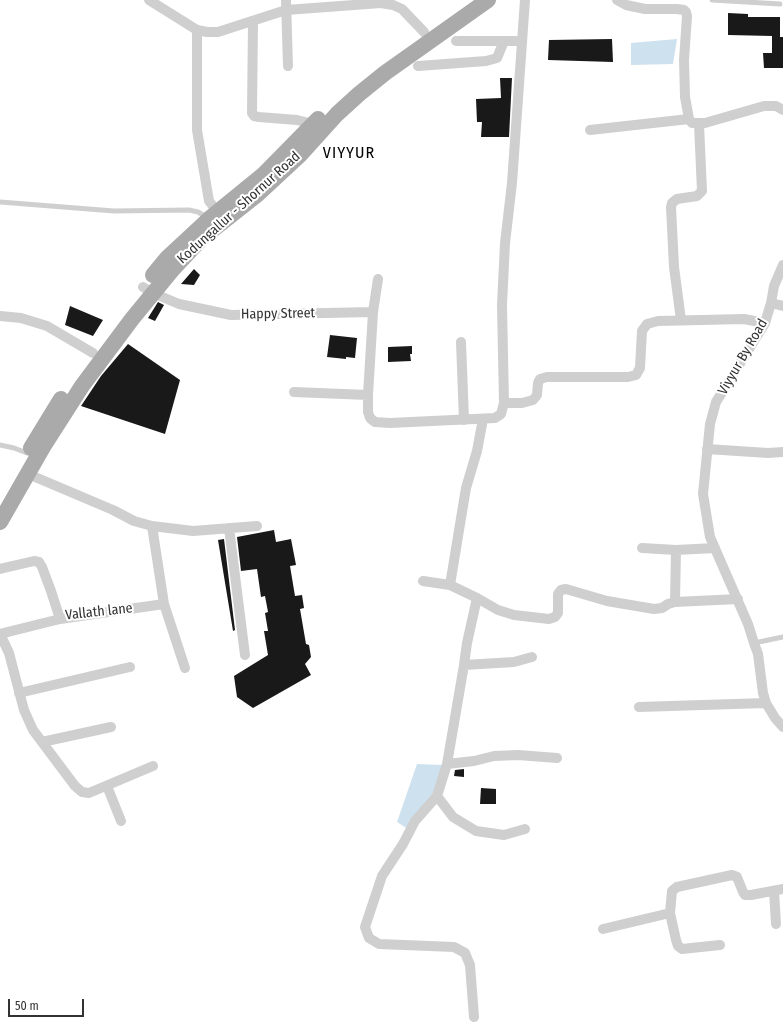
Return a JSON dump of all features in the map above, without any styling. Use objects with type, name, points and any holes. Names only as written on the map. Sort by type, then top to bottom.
[{"type":"main road","name":"Kodungallur - Shornur Road","points":[[0,522],[82,386],[132,319],[167,258],[213,215],[263,175],[351,88],[424,32],[469,0]]},
{"type":"main road","name":"Kodungallur - Shornur Road","points":[[0,501],[56,406],[93,353],[148,290],[173,268],[201,239],[258,194],[300,155],[337,114],[359,94],[385,73],[488,0]]},
{"type":"street","points":[[149,0],[197,30],[207,32],[218,32],[253,22],[286,10],[381,4],[393,5],[402,10],[424,32]]},
{"type":"street","points":[[286,0],[288,66]]},
{"type":"street","points":[[378,279],[373,312],[368,395],[368,412],[370,418],[375,422],[390,423],[483,419],[494,418],[501,414],[504,403],[502,305],[505,243],[512,183],[525,0]]},
{"type":"street","points":[[617,0],[626,5],[645,9],[677,9],[684,10],[686,12],[687,36],[684,60],[685,97],[688,119],[692,123],[705,124],[764,106],[776,106],[783,110]]},
{"type":"street","points":[[253,22],[252,113],[254,116],[258,117],[297,120],[313,124]]},
{"type":"street","points":[[197,30],[197,130],[209,201],[213,215]]},
{"type":"street","points":[[456,41],[522,41]]},
{"type":"street","points":[[418,66],[486,61],[498,58],[504,41]]},
{"type":"street","points":[[590,130],[688,119]]},
{"type":"street","points":[[681,320],[674,267],[671,207],[672,203],[677,198],[697,196],[702,191],[699,124]]},
{"type":"street","name":"Viyyur By Road","points":[[766,703],[763,693],[758,654],[738,599],[710,537],[703,494],[710,424],[716,402],[765,323],[774,286],[783,265]]},
{"type":"street","name":"Happy Street","points":[[148,290],[179,304],[231,315],[373,312]]},
{"type":"street","points":[[771,303],[783,306]]},
{"type":"street","points":[[0,316],[21,318],[46,326],[93,353]]},
{"type":"street","points":[[504,403],[522,403],[533,400],[536,395],[538,382],[540,379],[547,376],[628,377],[636,375],[640,368],[642,331],[647,324],[658,321],[744,319],[765,323]]},
{"type":"street","points":[[461,342],[464,420]]},
{"type":"street","points":[[294,392],[368,395]]},
{"type":"street","points":[[450,585],[466,488],[477,451],[483,419]]},
{"type":"street","points":[[707,449],[783,452]]},
{"type":"street","points":[[28,474],[113,510],[134,521],[152,526],[193,531],[257,526]]},
{"type":"street","points":[[152,526],[164,604],[185,668]]},
{"type":"street","points":[[229,528],[245,655]]},
{"type":"street","points":[[642,548],[676,550],[715,548]]},
{"type":"street","points":[[675,602],[676,550]]},
{"type":"street","name":"Vallath lane","points":[[0,569],[34,561],[39,562],[52,591],[60,619],[164,604]]},
{"type":"street","points":[[423,581],[450,585],[498,610],[514,615],[549,619],[555,617],[558,613],[558,594],[560,590],[566,589],[607,601],[654,609],[662,608],[675,602],[738,599]]},
{"type":"street","points":[[474,1017],[470,965],[465,953],[454,947],[379,944],[369,938],[365,927],[382,876],[403,844],[415,821],[438,796],[447,764],[467,643],[477,598]]},
{"type":"street","points":[[60,619],[0,634],[9,653],[24,710],[33,730],[75,786],[82,792],[89,793],[153,766]]},
{"type":"street","points":[[464,665],[514,662],[532,657]]},
{"type":"street","points":[[19,693],[130,668]]},
{"type":"street","points":[[639,707],[766,703],[775,718],[783,727]]},
{"type":"street","points":[[42,742],[111,728]]},
{"type":"street","points":[[447,764],[474,761],[494,756],[518,755],[557,758]]},
{"type":"street","points":[[106,786],[121,821]]},
{"type":"street","points":[[438,796],[452,817],[476,831],[504,835],[525,829]]},
{"type":"street","points":[[720,945],[682,949],[678,946],[670,913],[672,891],[677,887],[732,875],[737,877],[745,895],[779,890],[776,924]]},
{"type":"street","points":[[603,929],[670,913]]},
{"type":"lane","points":[[712,0],[780,4]]},
{"type":"lane","points":[[0,202],[114,211],[189,210],[213,215]]},
{"type":"lane","points":[[0,445],[27,453]]},
{"type":"lane","points":[[754,643],[783,637]]},
{"type":"water","points":[[677,39],[673,64],[631,65],[631,43]]},
{"type":"water","points":[[417,764],[443,765],[435,793],[408,829],[397,822]]},
{"type":"building","points":[[728,13],[748,14],[748,17],[780,17],[780,37],[783,37],[783,68],[764,68],[763,53],[772,53],[772,36],[728,35]]},
{"type":"building","points":[[612,39],[613,62],[548,60],[549,40]]},
{"type":"building","points":[[500,78],[512,78],[509,137],[481,137],[482,122],[477,122],[476,99],[501,98]]},
{"type":"building","points":[[194,269],[200,275],[194,285],[181,284]]},
{"type":"building","points":[[158,302],[164,305],[155,321],[148,318]]},
{"type":"building","points":[[70,306],[103,320],[93,336],[65,325]]},
{"type":"building","points":[[330,335],[357,338],[355,358],[346,357],[346,359],[327,357]]},
{"type":"building","points":[[128,344],[180,380],[165,434],[81,406],[101,376]]},
{"type":"building","points":[[412,346],[412,354],[410,354],[411,361],[388,362],[388,347]]},
{"type":"building","points":[[274,530],[276,542],[291,539],[296,565],[290,566],[295,596],[302,595],[304,608],[300,609],[306,644],[309,645],[311,657],[305,664],[311,675],[253,708],[237,697],[234,676],[268,655],[264,631],[268,631],[265,613],[268,612],[265,596],[261,597],[257,569],[241,571],[237,537]]},
{"type":"building","points":[[224,539],[235,630],[233,631],[218,540]]},
{"type":"building","points":[[464,769],[464,777],[454,776],[455,770]]},
{"type":"building","points":[[481,788],[496,789],[496,804],[480,804]]},
{"type":"district","name":"VIYYUR","points":[[349,154]]}]
